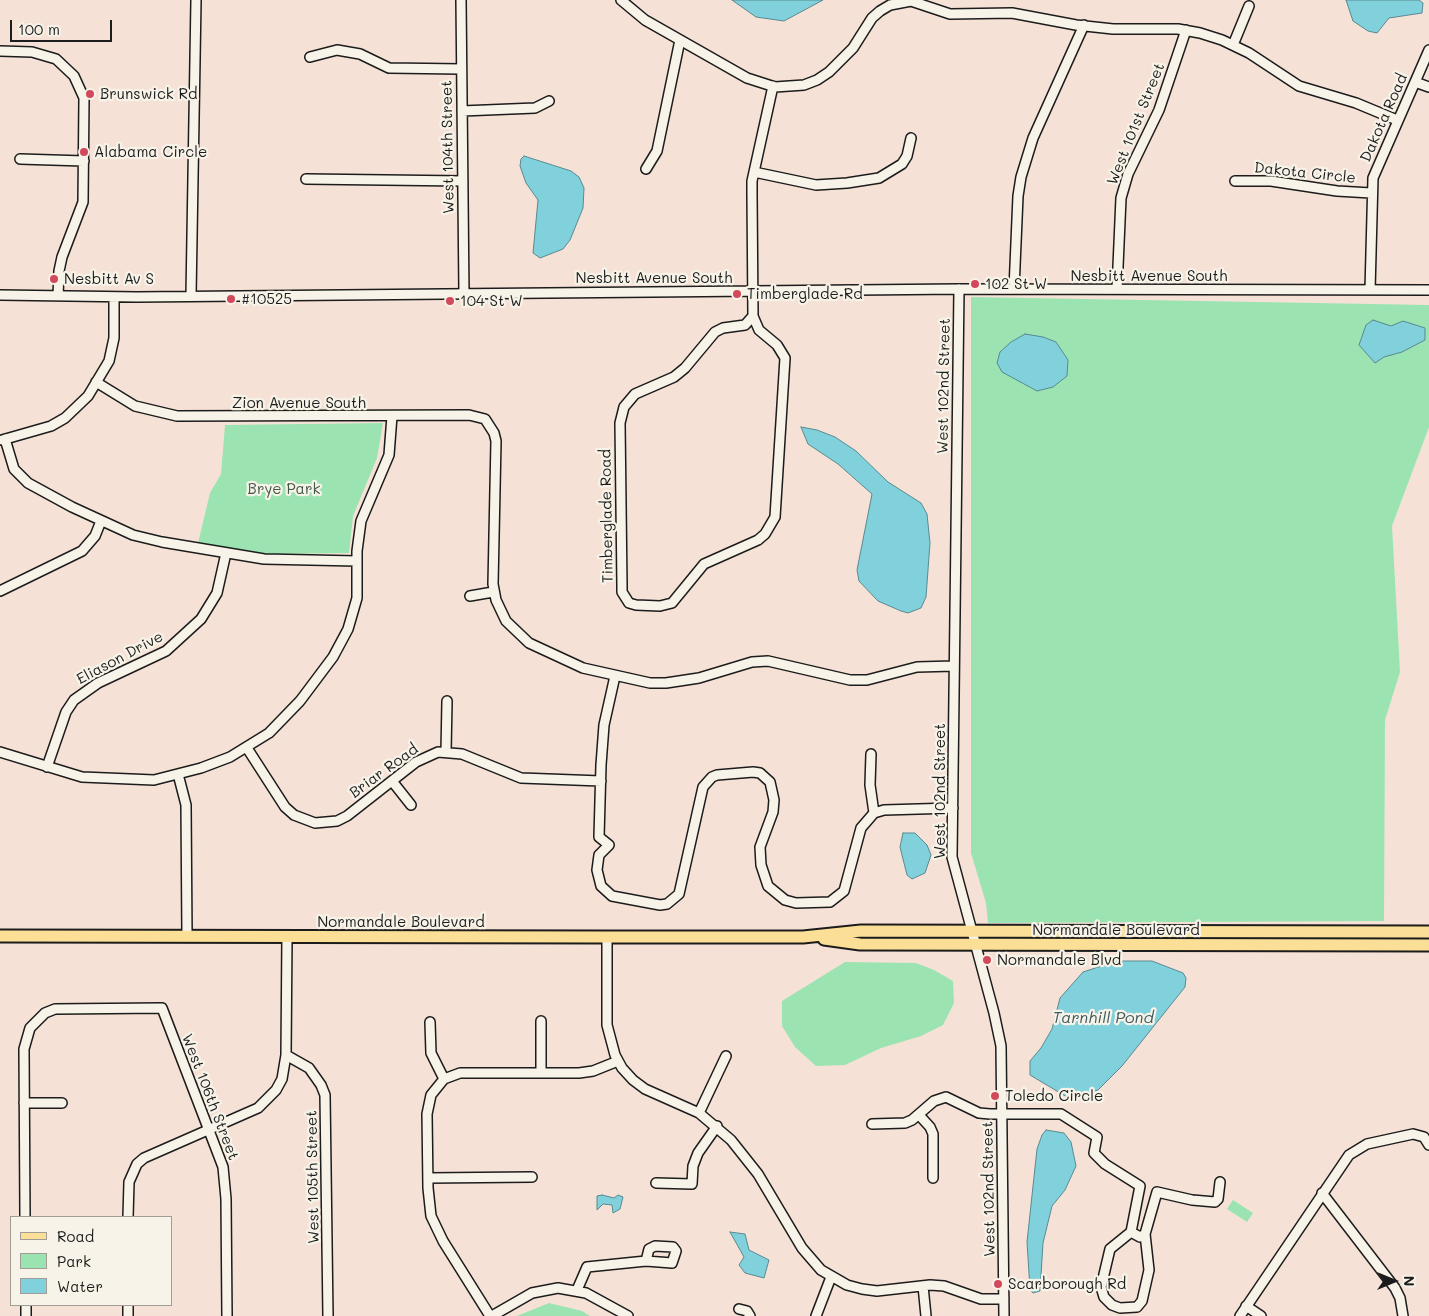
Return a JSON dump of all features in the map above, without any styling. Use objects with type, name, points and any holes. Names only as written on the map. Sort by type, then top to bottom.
[{"type":"main road","name":"Normandale Boulevard","points":[[0,936],[607,938],[802,937],[861,931],[1429,932]]},
{"type":"main road","name":"Normandale Boulevard","points":[[802,937],[860,944],[1429,945]]},
{"type":"street","points":[[191,296],[196,0]]},
{"type":"street","name":"West 104th Street","points":[[461,0],[464,294]]},
{"type":"street","points":[[621,0],[635,13],[747,78],[773,86],[804,85],[829,72],[853,48],[872,18],[889,3],[911,1],[950,14],[1012,13],[1060,23],[1186,30],[1233,45],[1249,53],[1300,86],[1356,102],[1398,120]]},
{"type":"street","points":[[1233,45],[1249,6]]},
{"type":"street","points":[[1014,289],[1018,196],[1021,176],[1033,138],[1084,25]]},
{"type":"street","name":"West 101st Street","points":[[1117,289],[1121,198],[1128,174],[1159,110],[1186,30]]},
{"type":"street","points":[[646,169],[657,151],[680,40]]},
{"type":"street","points":[[310,57],[338,50],[360,54],[388,68],[461,69]]},
{"type":"street","name":"Dakota Road","points":[[1370,290],[1372,193],[1377,166],[1429,50]]},
{"type":"street","points":[[0,51],[32,52],[56,59],[80,86],[84,110],[83,202],[62,257],[59,271],[58,296]]},
{"type":"street","points":[[1415,82],[1429,86]]},
{"type":"street","points":[[753,316],[752,194],[754,172],[773,86]]},
{"type":"street","points":[[462,110],[535,108],[549,101]]},
{"type":"street","points":[[754,172],[816,184],[847,183],[879,178],[902,164],[908,156],[911,138]]},
{"type":"street","points":[[20,159],[84,161]]},
{"type":"street","points":[[306,179],[463,182]]},
{"type":"street","name":"Dakota Circle","points":[[1235,181],[1271,181],[1337,191],[1372,193]]},
{"type":"street","name":"Nesbitt Avenue South","points":[[0,295],[114,297],[464,294],[754,295],[960,289],[1429,290]]},
{"type":"street","name":"West 102nd Street","points":[[960,289],[952,857],[973,931],[1001,1046],[1004,1316]]},
{"type":"street","points":[[114,297],[112,349],[109,361],[88,396],[65,418],[51,426],[3,439],[10,460],[20,477],[43,492],[101,521],[148,539],[279,560],[357,561]]},
{"type":"street","name":"Timberglade Road","points":[[753,316],[759,330],[777,345],[784,358],[774,517],[765,534],[758,540],[704,564],[672,603],[660,606],[629,603],[622,592],[620,423],[624,407],[635,394],[674,377],[685,368],[715,332],[745,325],[753,316]]},
{"type":"street","name":"Zion Avenue South","points":[[96,382],[135,406],[177,416],[477,416],[485,420],[490,426],[496,441],[493,592]]},
{"type":"street","points":[[0,752],[82,777],[154,780],[215,764],[247,748],[286,717],[341,644],[354,614],[361,521],[388,455],[392,416]]},
{"type":"street","points":[[0,591],[82,552],[95,536],[101,521]]},
{"type":"street","name":"Eliason Drive","points":[[47,767],[66,712],[74,700],[98,683],[166,651],[201,619],[218,593],[226,553]]},
{"type":"street","points":[[470,596],[493,592],[506,621],[529,643],[583,668],[615,676],[666,683],[699,678],[752,662],[768,661],[783,663],[834,677],[867,680],[917,667],[954,666]]},
{"type":"street","points":[[615,676],[604,725],[598,838],[609,845],[598,855],[598,878],[606,892],[620,899],[660,905],[667,904],[679,894],[702,792],[707,782],[717,775],[760,773],[770,782],[774,800],[770,823],[760,847],[761,865],[768,886],[785,900],[796,903],[830,902],[838,898],[848,883],[861,828],[874,814],[884,810],[952,808]]},
{"type":"street","points":[[446,752],[447,701]]},
{"type":"street","name":"Briar Road","points":[[247,748],[286,807],[294,815],[314,823],[336,821],[347,816],[427,756],[446,752],[462,754],[521,778],[601,781]]},
{"type":"street","points":[[871,754],[870,785],[874,814]]},
{"type":"street","points":[[178,774],[186,806],[187,936]]},
{"type":"street","points":[[392,781],[411,805]]},
{"type":"street","points":[[128,1216],[129,1182],[137,1164],[153,1153],[258,1108],[268,1100],[282,1079],[286,1054],[287,936]]},
{"type":"street","points":[[607,938],[607,1025],[610,1040],[618,1061],[633,1080],[645,1088],[698,1113],[717,1126],[746,1156],[802,1248],[821,1270],[847,1285],[877,1291],[923,1286],[944,1286],[981,1299],[1004,1299]]},
{"type":"street","name":"West 106th Street","points":[[24,1103],[25,1038],[30,1028],[45,1013],[65,1008],[162,1008],[218,1152],[225,1183],[227,1316]]},
{"type":"street","points":[[541,1021],[541,1072]]},
{"type":"street","points":[[430,1022],[431,1053],[444,1079]]},
{"type":"street","name":"West 105th Street","points":[[286,1054],[309,1068],[322,1085],[324,1095],[328,1316]]},
{"type":"street","points":[[698,1113],[726,1056]]},
{"type":"street","points":[[618,1061],[593,1071],[469,1072],[452,1075],[444,1079],[431,1095],[427,1104],[428,1202],[436,1228],[491,1316],[532,1293],[558,1288],[577,1290],[598,1298],[628,1316]]},
{"type":"street","points":[[872,1124],[905,1123],[919,1115],[934,1101],[946,1097],[979,1113],[1061,1114],[1097,1137],[1094,1153],[1105,1164],[1140,1186],[1192,1200],[1215,1202],[1218,1199],[1220,1182]]},
{"type":"street","points":[[25,1216],[24,1103],[62,1103]]},
{"type":"street","points":[[919,1115],[930,1127],[933,1134],[934,1178]]},
{"type":"street","points":[[656,1184],[692,1184],[693,1166],[696,1159],[717,1126]]},
{"type":"street","points":[[1240,1316],[1345,1159],[1358,1148],[1378,1141],[1414,1134],[1427,1141]]},
{"type":"street","points":[[428,1178],[532,1177]]},
{"type":"street","points":[[1140,1186],[1131,1232],[1110,1249],[1100,1287],[1104,1297],[1112,1305],[1120,1308],[1132,1309],[1137,1307],[1142,1301],[1149,1270],[1145,1234],[1157,1192]]},
{"type":"street","points":[[1322,1193],[1395,1288],[1400,1298],[1402,1316]]},
{"type":"street","points":[[1131,1232],[1140,1237],[1145,1234]]},
{"type":"street","points":[[577,1290],[587,1267],[646,1261]]},
{"type":"street","points":[[816,1316],[831,1277]]},
{"type":"street","points":[[923,1286],[926,1316]]},
{"type":"street","points":[[1246,1306],[1261,1316]]},
{"type":"street","points":[[739,1309],[748,1311],[750,1316]]},
{"type":"green space","points":[[971,297],[1429,305],[1429,427],[1392,526],[1400,672],[1385,720],[1384,921],[988,923],[986,903],[971,853]]},
{"type":"green space","name":"Brye Park","points":[[383,423],[377,458],[353,516],[349,553],[267,554],[198,543],[210,493],[221,474],[225,425]]},
{"type":"green space","points":[[845,962],[916,963],[934,970],[953,981],[954,1003],[943,1025],[921,1036],[881,1048],[845,1065],[816,1066],[795,1047],[782,1026],[782,1001]]},
{"type":"green space","points":[[1233,1200],[1253,1213],[1247,1222],[1227,1209]]},
{"type":"green space","points":[[549,1303],[582,1311],[590,1316],[517,1316]]},
{"type":"water","points":[[732,0],[823,0],[784,21],[756,17]]},
{"type":"water","points":[[1346,0],[1419,0],[1423,3],[1422,13],[1389,18],[1377,33],[1368,31],[1353,21]]},
{"type":"water","points":[[524,156],[571,171],[579,177],[584,188],[583,208],[570,240],[563,249],[540,258],[533,253],[538,200],[526,183],[520,166],[521,159]]},
{"type":"water","points":[[1373,320],[1391,326],[1403,321],[1425,328],[1425,340],[1402,352],[1384,357],[1375,363],[1359,345],[1366,325]]},
{"type":"water","points":[[1025,334],[1043,337],[1056,342],[1068,360],[1067,376],[1053,387],[1037,391],[1002,372],[997,363],[1000,352],[1011,342]]},
{"type":"water","points":[[801,427],[817,430],[835,437],[856,451],[888,482],[921,503],[927,514],[930,543],[926,597],[921,608],[908,613],[878,601],[859,581],[857,570],[872,494],[838,464],[808,444]]},
{"type":"water","points":[[903,833],[915,833],[927,845],[931,855],[925,873],[912,879],[907,875],[900,847]]},
{"type":"water","name":"Tarnhill Pond","points":[[1117,961],[1152,961],[1183,973],[1186,978],[1185,987],[1122,1066],[1098,1090],[1078,1097],[1067,1097],[1030,1075],[1030,1061],[1041,1048],[1052,1029],[1060,998],[1083,972]]},
{"type":"water","points":[[1046,1130],[1064,1133],[1071,1142],[1076,1166],[1065,1190],[1052,1206],[1043,1243],[1040,1291],[1033,1293],[1030,1289],[1027,1242],[1037,1149]]},
{"type":"water","points":[[602,1195],[614,1198],[618,1195],[623,1197],[620,1209],[613,1213],[612,1205],[603,1204],[597,1210],[597,1196]]},
{"type":"water","points":[[730,1232],[745,1234],[749,1250],[769,1260],[764,1278],[745,1273],[739,1265],[744,1257]]},
{"type":"place","name":"Brunswick Rd","points":[[90,94]]},
{"type":"place","name":"Alabama Circle","points":[[84,152]]},
{"type":"place","name":"Nesbitt Av S","points":[[54,279]]},
{"type":"place","name":"102 St W","points":[[975,284]]},
{"type":"place","name":"Timberglade Rd","points":[[737,294]]},
{"type":"place","name":"#10525","points":[[231,299]]},
{"type":"place","name":"104 St W","points":[[450,301]]},
{"type":"place","name":"Normandale Blvd","points":[[987,960]]},
{"type":"place","name":"Toledo Circle","points":[[995,1096]]},
{"type":"place","name":"Scarborough Rd","points":[[998,1284]]}]
